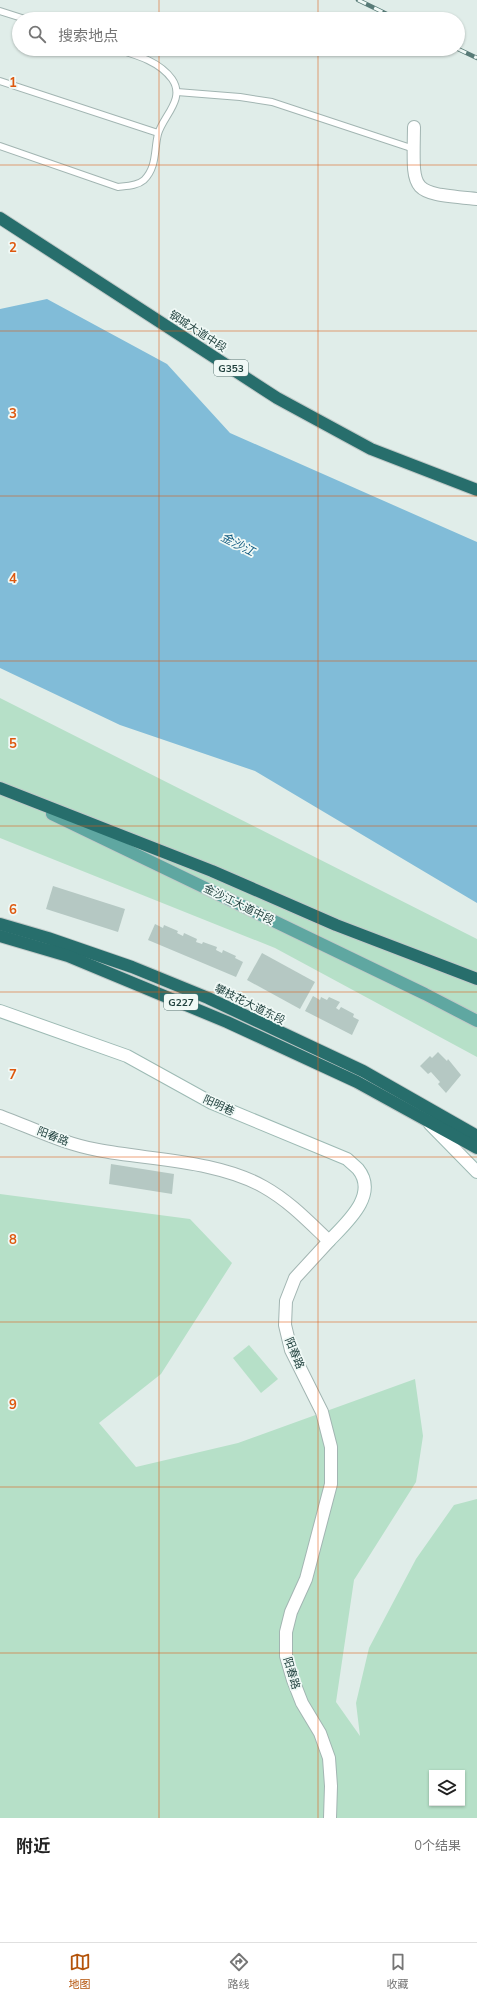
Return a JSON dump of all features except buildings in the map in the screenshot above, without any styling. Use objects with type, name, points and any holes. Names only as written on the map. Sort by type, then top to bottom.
[{"type":"highway","name":"钢城大道中段","points":[[0,218],[278,398],[371,449],[477,490]]},
{"type":"highway","points":[[0,788],[70,819],[212,871],[336,924],[477,978]]},
{"type":"highway","name":"攀枝花大道东段","points":[[0,924],[48,938],[132,967],[208,998],[363,1071],[477,1136]]},
{"type":"highway","name":"G227","points":[[0,936],[68,956],[152,989],[357,1082],[477,1148]]},
{"type":"main road","name":"金沙江大道中段","points":[[70,819],[477,1021]]},
{"type":"street","points":[[414,127],[413,171],[416,182],[424,191],[434,194],[477,199]]},
{"type":"street","name":"阳明巷","points":[[0,1011],[127,1056],[212,1103],[347,1159],[359,1170],[365,1184],[362,1201],[353,1215],[329,1240]]},
{"type":"street","name":"阳春路","points":[[0,1116],[70,1143],[97,1150],[190,1164],[234,1175],[262,1186],[291,1204],[329,1240],[295,1278],[286,1301],[285,1325],[291,1350],[322,1412],[331,1447],[331,1484],[306,1579],[291,1612],[286,1632],[286,1656],[293,1680],[302,1703],[320,1733],[329,1758],[331,1786],[330,1818]]},
{"type":"street","points":[[426,1120],[477,1172]]},
{"type":"lane","points":[[0,11],[12,15]]},
{"type":"lane","points":[[0,146],[118,186],[132,186],[143,181],[151,171],[158,133],[174,106],[177,92],[173,79],[162,68],[139,56]]},
{"type":"lane","points":[[0,81],[158,133]]},
{"type":"lane","points":[[177,92],[240,97],[272,102],[414,149]]},
{"type":"green space","points":[[0,698],[477,939],[477,1057],[275,948],[0,838]]},
{"type":"green space","points":[[0,1194],[190,1219],[232,1263],[161,1374],[99,1423],[136,1467],[238,1443],[415,1379],[423,1436],[416,1482],[354,1580],[336,1702],[360,1736],[356,1703],[369,1648],[416,1559],[454,1505],[477,1499],[477,1818],[0,1818]]},
{"type":"green space","points":[[249,1345],[278,1379],[261,1393],[233,1358]]},
{"type":"water","name":"金沙江","points":[[47,299],[167,364],[230,433],[477,542],[477,903],[255,771],[120,725],[0,668],[0,309]]},
{"type":"railway","points":[[358,0],[383,12]]},
{"type":"railway","points":[[465,52],[477,58]]}]
